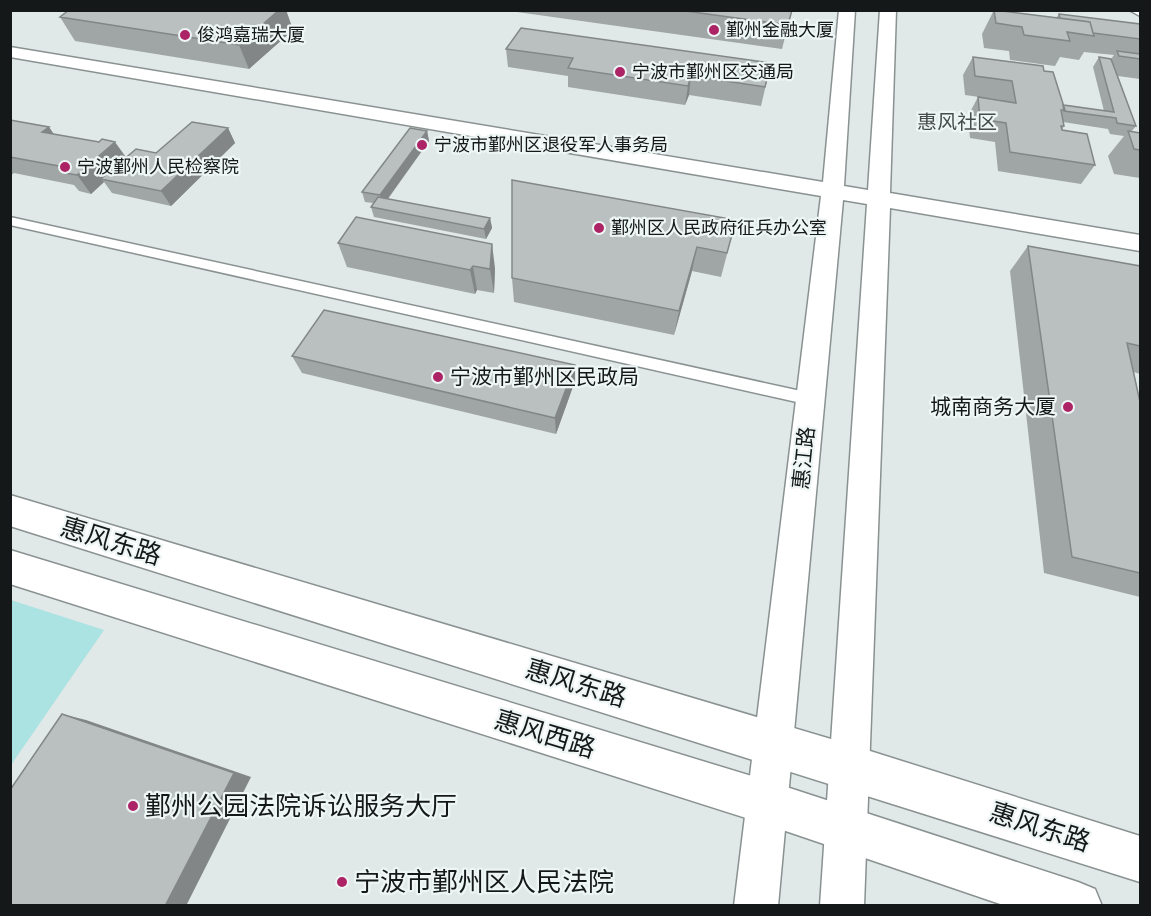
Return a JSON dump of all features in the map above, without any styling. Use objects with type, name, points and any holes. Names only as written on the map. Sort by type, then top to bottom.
[{"type":"street","name":"惠江路","points":[[756,906],[833,191],[847,10]]},
{"type":"street","points":[[842,906],[851,767],[888,10]]},
{"type":"street","points":[[10,52],[1140,243]]},
{"type":"street","name":"惠风东路","points":[[10,510],[851,767],[1140,859]]},
{"type":"street","name":"惠风西路","points":[[10,567],[768,804],[1078,906]]},
{"type":"lane","points":[[10,221],[810,399]]},
{"type":"shaded area","points":[[10,600],[104,630],[11,765]]},
{"type":"building","points":[[69,10],[279,10],[239,45],[60,17]]},
{"type":"building","points":[[678,10],[792,10],[788,25]]},
{"type":"building","points":[[994,10],[1090,22],[1094,36],[1067,32],[1070,41],[1024,35],[1022,27],[996,23]]},
{"type":"building","points":[[1059,14],[1140,24],[1140,39],[1093,33],[1090,22],[1060,18]]},
{"type":"building","points":[[521,28],[771,63],[765,87],[691,76],[688,86],[568,68],[573,58],[506,49]]},
{"type":"building","points":[[1117,51],[1140,54],[1140,59],[1119,56]]},
{"type":"building","points":[[973,57],[1043,66],[1044,71],[1053,72],[1065,110],[1061,110],[1064,126],[1061,126],[1062,130],[1087,134],[1095,165],[1010,152],[1006,123],[980,119],[978,97],[1016,103],[1012,81],[975,76]]},
{"type":"building","points":[[1099,57],[1111,59],[1136,126],[1117,123],[1116,118],[1064,111],[1063,105],[1114,112]]},
{"type":"building","points":[[10,120],[49,127],[42,132],[99,142],[102,139],[115,142],[77,175],[65,173],[70,168],[10,157]]},
{"type":"building","points":[[192,122],[228,128],[161,191],[101,179],[136,149],[156,153]]},
{"type":"building","points":[[410,128],[427,131],[380,195],[362,192]]},
{"type":"building","points":[[1128,131],[1140,133],[1140,150],[1134,149]]},
{"type":"building","points":[[512,180],[736,220],[727,253],[697,247],[679,311],[512,278]]},
{"type":"building","points":[[378,197],[490,218],[484,229],[371,207]]},
{"type":"building","points":[[356,217],[492,244],[490,269],[473,266],[470,270],[338,243]]},
{"type":"building","name":"城南商务大厦","points":[[1028,246],[1140,266],[1140,346],[1127,343],[1140,402],[1140,573],[1072,557]]},
{"type":"building","name":"宁波市鄞州区民政局","points":[[324,310],[575,365],[555,418],[292,356]]},
{"type":"building","name":"鄞州公园法院诉讼服务大厅","points":[[62,714],[234,773],[165,906],[10,906],[10,790]]},
{"type":"place","name":"鄞州金融大厦","points":[[714,30]]},
{"type":"place","name":"俊鸿嘉瑞大厦","points":[[185,35]]},
{"type":"place","name":"宁波市鄞州区交通局","points":[[620,72]]},
{"type":"place","name":"宁波市鄞州区退役军人事务局","points":[[422,145]]},
{"type":"place","name":"宁波鄞州人民检察院","points":[[65,167]]},
{"type":"place","name":"鄞州区人民政府征兵办公室","points":[[599,228]]},
{"type":"place","name":"宁波市鄞州区民政局","points":[[438,377]]},
{"type":"place","name":"城南商务大厦","points":[[1068,407]]},
{"type":"place","name":"鄞州公园法院诉讼服务大厅","points":[[133,806]]},
{"type":"place","name":"宁波市鄞州区人民法院","points":[[342,882]]},
{"type":"district","name":"惠风社区","points":[[957,122]]}]
